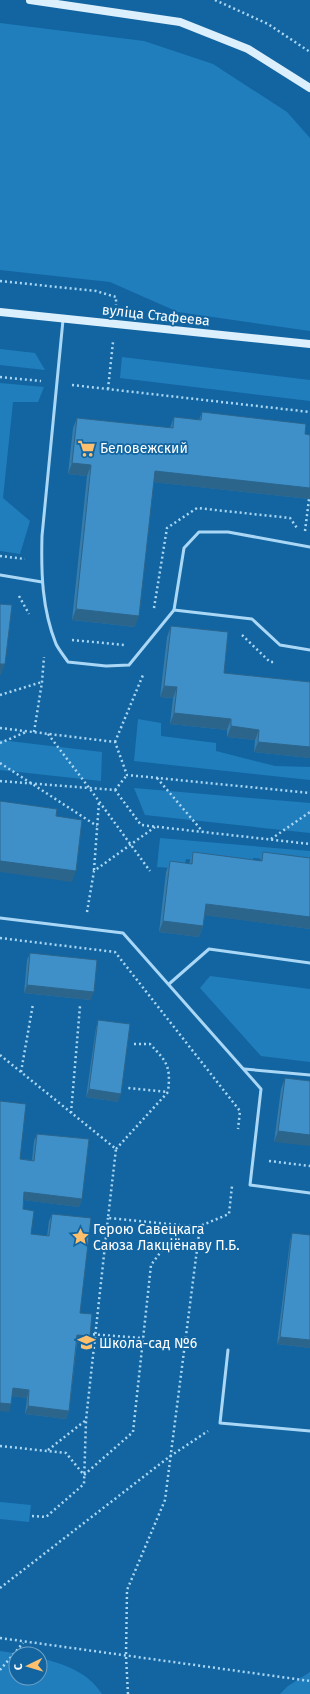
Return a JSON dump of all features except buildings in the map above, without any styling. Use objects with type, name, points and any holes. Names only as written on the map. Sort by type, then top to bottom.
[{"type":"street","points":[[30,0],[180,22],[248,49],[310,88]]},
{"type":"street","name":"вуліца Стафеева","points":[[0,312],[310,344]]},
{"type":"lane","points":[[63,318],[58,383],[42,536],[42,582],[45,608],[56,645],[68,662],[106,666],[129,665],[174,610],[184,548],[199,532],[228,532],[310,547]]},
{"type":"lane","points":[[0,576],[42,582]]},
{"type":"lane","points":[[174,610],[252,619],[280,645],[310,650]]},
{"type":"lane","points":[[0,918],[123,933],[261,1089],[250,1185],[310,1193]]},
{"type":"lane","points":[[169,984],[209,949],[310,963]]},
{"type":"lane","points":[[244,1069],[310,1075]]},
{"type":"lane","points":[[228,1350],[220,1423],[310,1431]]},
{"type":"path","points":[[215,0],[268,24],[310,52]]},
{"type":"path","points":[[0,281],[96,291],[116,297]]},
{"type":"path","points":[[0,377],[310,412]]},
{"type":"path","points":[[304,537],[308,499]]},
{"type":"path","points":[[17,592],[30,616]]},
{"type":"path","points":[[240,633],[270,662],[283,663]]},
{"type":"path","points":[[34,732],[42,682],[45,650],[74,640]]},
{"type":"path","points":[[127,775],[115,742],[144,673]]},
{"type":"path","points":[[0,695],[42,682]]},
{"type":"path","points":[[0,728],[115,742]]},
{"type":"path","points":[[0,743],[27,732]]},
{"type":"path","points":[[47,734],[90,788],[150,871]]},
{"type":"path","points":[[0,763],[97,826]]},
{"type":"path","points":[[127,775],[310,793]]},
{"type":"path","points":[[115,790],[127,775]]},
{"type":"path","points":[[157,778],[203,832]]},
{"type":"path","points":[[0,781],[115,790],[141,825],[310,844]]},
{"type":"path","points":[[82,948],[94,871],[99,801]]},
{"type":"path","points":[[270,840],[310,812]]},
{"type":"path","points":[[94,871],[156,827]]},
{"type":"path","points":[[0,938],[115,952],[240,1111]]},
{"type":"path","points":[[21,1073],[33,1004]]},
{"type":"path","points":[[71,1113],[80,1006]]},
{"type":"path","points":[[32,1516],[46,1517],[84,1484],[86,1420],[116,1149],[168,1092],[170,1078],[165,1060],[150,1044],[134,1044]]},
{"type":"path","points":[[0,1055],[116,1149]]},
{"type":"path","points":[[128,1088],[168,1092]]},
{"type":"path","points":[[253,1159],[310,1166]]},
{"type":"path","points":[[108,1218],[180,1226],[200,1226],[229,1214]]},
{"type":"path","points":[[84,1474],[133,1432],[151,1265],[180,1226]]},
{"type":"path","points":[[128,1694],[126,1656],[127,1590],[165,1500],[169,1457],[200,1226]]},
{"type":"path","points":[[88,1334],[143,1338]]},
{"type":"path","points":[[48,1450],[86,1420]]},
{"type":"path","points":[[0,1588],[169,1457],[220,1423]]},
{"type":"path","points":[[0,1446],[66,1453],[84,1474]]},
{"type":"path","points":[[0,1638],[310,1681]]},
{"type":"path","points":[[0,1670],[23,1642]]},
{"type":"shaded area","points":[[0,23],[144,41],[213,64],[287,112],[310,138],[310,331],[178,312],[110,282],[0,270]]},
{"type":"shaded area","points":[[0,349],[35,353],[45,370],[0,365]]},
{"type":"shaded area","points":[[122,357],[310,380],[310,401],[120,378]]},
{"type":"shaded area","points":[[0,383],[44,387],[38,402],[13,402],[3,498],[30,521],[20,554],[0,551]]},
{"type":"shaded area","points":[[138,719],[161,723],[161,736],[216,743],[216,751],[275,766],[310,767],[310,780],[134,761]]},
{"type":"shaded area","points":[[0,740],[102,752],[101,781],[0,770]]},
{"type":"shaded area","points":[[134,788],[310,803],[310,833],[145,815]]},
{"type":"shaded area","points":[[160,838],[310,851],[310,865],[253,858],[252,866],[186,859],[184,869],[157,867]]},
{"type":"shaded area","points":[[210,976],[310,989],[310,1062],[261,1056],[200,988]]},
{"type":"shaded area","points":[[0,1502],[31,1505],[29,1522],[0,1519]]},
{"type":"shaded area","points":[[0,1651],[8,1652],[8,1686],[48,1686],[48,1660],[66,1666],[83,1675],[96,1686],[102,1694],[0,1694]]},
{"type":"shaded area","points":[[310,1672],[310,1694],[280,1694],[288,1686]]},
{"type":"place","name":"Беловежский","points":[[87,448]]},
{"type":"place","name":"Герою Савецкага Саюза Лакціёнаву П.Б.","points":[[80,1237]]},
{"type":"place","name":"Школа-сад №6","points":[[86,1343]]}]
